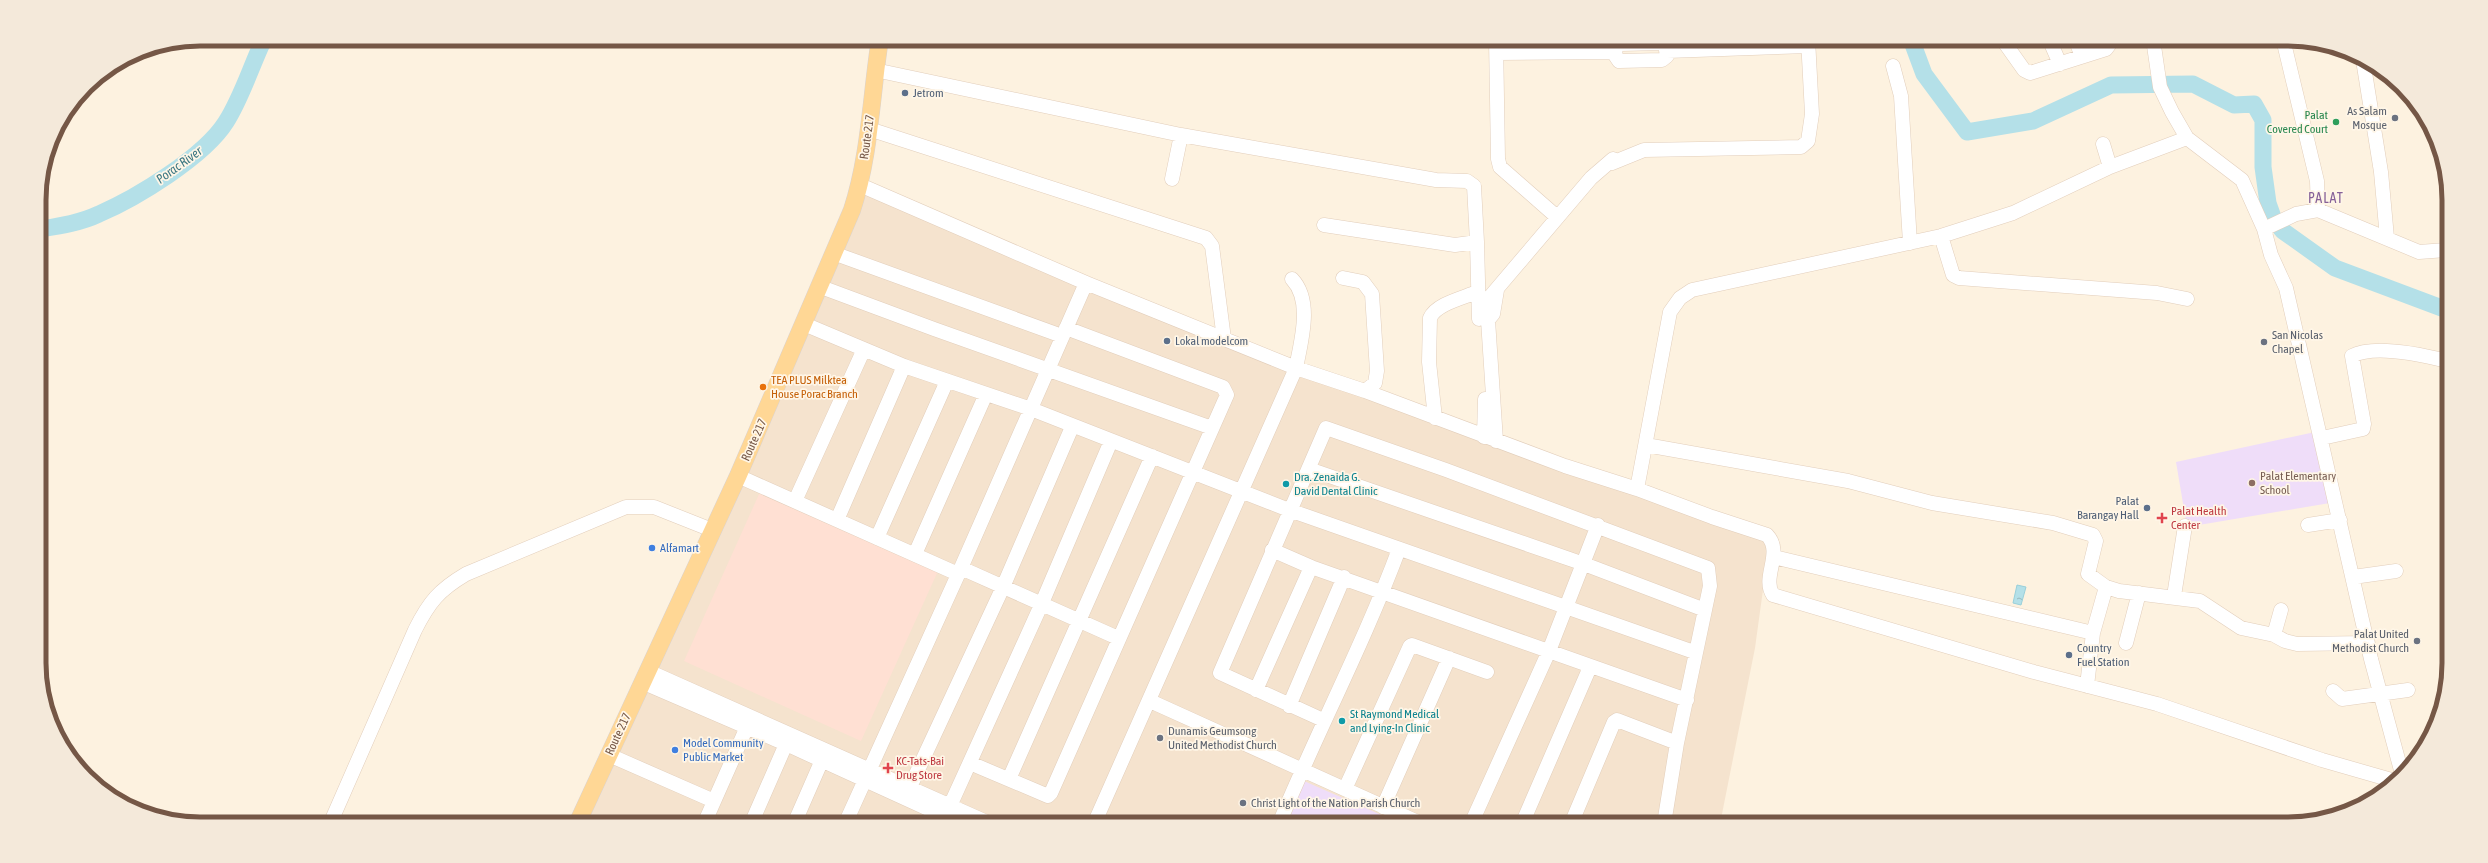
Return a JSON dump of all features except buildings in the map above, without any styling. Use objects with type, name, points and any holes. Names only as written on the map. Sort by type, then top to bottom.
[{"type":"main road","name":"Route 217","points":[[580,817],[738,476],[852,210],[860,185],[869,130],[879,46]]},
{"type":"street","points":[[1496,46],[1498,159],[1500,167],[1557,217]]},
{"type":"street","points":[[1496,53],[1614,52],[1619,61],[1664,59],[1667,51],[1755,46]]},
{"type":"street","points":[[1490,439],[1488,320],[1493,314],[1498,290],[1557,217],[1590,178],[1613,159],[1612,163],[1644,150],[1801,147],[1808,141],[1811,133],[1808,46]]},
{"type":"street","points":[[2007,46],[2028,73],[2106,49],[2108,46]]},
{"type":"street","points":[[2052,46],[2060,64]]},
{"type":"street","points":[[2078,46],[2082,56]]},
{"type":"street","points":[[2155,46],[2160,87],[2166,102],[2187,138],[2242,180],[2274,225],[2271,255],[2286,288],[2322,438],[2380,694],[2400,769]]},
{"type":"street","points":[[2285,46],[2317,181],[2318,210]]},
{"type":"street","points":[[1893,66],[1901,96],[1910,243]]},
{"type":"street","points":[[2364,66],[2381,172],[2387,238]]},
{"type":"street","points":[[875,70],[1181,135],[1436,180],[1467,181],[1474,186],[1477,242],[1477,292],[1479,321],[1483,333],[1490,439]]},
{"type":"street","points":[[869,130],[1206,238],[1212,246],[1224,339]]},
{"type":"street","points":[[1172,179],[1181,135]]},
{"type":"street","points":[[1637,489],[1646,445],[1664,334],[1670,312],[1680,298],[1692,290],[1941,236],[2013,213],[2110,167],[2187,138]]},
{"type":"street","points":[[2103,144],[2110,167]]},
{"type":"street","points":[[860,185],[1086,283],[1296,368],[1365,391],[1490,439],[1768,535],[1772,540],[1774,557],[1770,587],[1773,595],[1925,641],[2157,704],[2322,760],[2396,773]]},
{"type":"street","points":[[2274,225],[2296,214],[2318,210],[2420,252],[2442,250]]},
{"type":"street","points":[[1324,225],[1456,245],[1477,242]]},
{"type":"street","points":[[1941,236],[1950,269],[1953,275],[1959,278],[2157,293],[2187,299]]},
{"type":"street","points":[[833,253],[1223,387],[1227,395],[1191,472],[1050,795],[970,763]]},
{"type":"street","points":[[1343,278],[1363,282],[1372,294],[1377,371],[1376,383],[1365,391]]},
{"type":"street","points":[[1097,817],[1150,701],[1296,368],[1302,334],[1302,294],[1292,279]]},
{"type":"street","points":[[848,817],[960,571],[1086,283]]},
{"type":"street","points":[[820,287],[1047,370],[1212,428]]},
{"type":"street","points":[[1435,418],[1429,362],[1430,318],[1432,313],[1440,308],[1477,292]]},
{"type":"street","points":[[804,324],[904,366],[1030,409],[1072,427],[1152,456],[1289,510],[1567,609],[1694,652]]},
{"type":"street","points":[[795,501],[864,349]]},
{"type":"street","points":[[2322,438],[2363,429],[2364,424],[2352,356],[2358,353],[2375,351],[2401,353],[2442,360]]},
{"type":"street","points":[[837,520],[904,366]]},
{"type":"street","points":[[877,538],[947,380]]},
{"type":"street","points":[[915,554],[986,394]]},
{"type":"street","points":[[910,787],[1003,587],[1072,427]]},
{"type":"street","points":[[1323,720],[1289,706],[1221,674],[1220,670],[1326,428],[1598,525],[1708,568],[1710,586],[1694,652],[1687,700],[1677,743],[1665,817]]},
{"type":"street","points":[[950,806],[1042,603],[1111,442]]},
{"type":"street","points":[[1646,445],[1848,481],[1932,503],[2060,525],[2093,535],[2096,541],[2088,574],[2106,587],[2138,593],[2174,596],[2210,606],[2242,628],[2274,635],[2285,641],[2297,644],[2368,643]]},
{"type":"street","points":[[1009,779],[1152,456]]},
{"type":"street","points":[[1309,469],[1584,564],[1705,610]]},
{"type":"street","points":[[738,476],[877,538],[1042,603],[1118,638]]},
{"type":"street","points":[[333,817],[425,610],[444,587],[466,574],[626,507],[654,508],[712,530]]},
{"type":"street","points":[[2308,526],[2340,520]]},
{"type":"street","points":[[1474,817],[1550,650],[1598,525]]},
{"type":"street","points":[[2174,596],[2185,526]]},
{"type":"street","points":[[1282,817],[1323,720],[1384,590],[1399,549]]},
{"type":"street","points":[[1272,550],[1311,567],[1384,590],[1550,650],[1590,667],[1687,700]]},
{"type":"street","points":[[1774,557],[2093,633]]},
{"type":"street","points":[[1256,690],[1311,567]]},
{"type":"street","points":[[2353,577],[2396,571]]},
{"type":"street","points":[[1289,706],[1344,577]]},
{"type":"street","points":[[2087,686],[2093,633],[2106,587]]},
{"type":"street","points":[[2126,643],[2138,593]]},
{"type":"street","points":[[2274,635],[2281,610]]},
{"type":"street","points":[[1345,789],[1408,648],[1412,645],[1487,672]]},
{"type":"street","points":[[1383,807],[1449,658]]},
{"type":"street","points":[[1525,817],[1590,667]]},
{"type":"street","points":[[645,676],[867,774],[948,817]]},
{"type":"street","points":[[2333,691],[2342,699],[2408,690]]},
{"type":"street","points":[[1150,701],[1302,768],[1406,817]]},
{"type":"street","points":[[1574,817],[1614,722],[1617,720],[1677,743]]},
{"type":"street","points":[[749,722],[786,744],[822,760],[910,787],[975,817]]},
{"type":"street","points":[[707,817],[749,722]]},
{"type":"street","points":[[754,817],[786,744]]},
{"type":"street","points":[[609,755],[714,801]]},
{"type":"street","points":[[797,817],[822,760]]},
{"type":"shaded area","points":[[864,194],[1334,382],[1770,539],[1755,648],[1721,817],[586,817]]},
{"type":"shaded area","name":"Palat Elementary School","points":[[2315,432],[2330,503],[2187,527],[2176,462]]},
{"type":"shaded area","points":[[760,492],[938,571],[861,741],[684,661]]},
{"type":"shaded area","points":[[1304,781],[1386,817],[1289,817]]},
{"type":"water","points":[[2017,585],[2026,587],[2021,605],[2013,603]]},
{"type":"waterway","name":"Porac River","points":[[46,228],[84,220],[114,207],[150,187],[202,149],[216,135],[232,112],[242,92],[260,46]]},
{"type":"waterway","points":[[1914,46],[1924,74],[1967,132],[2033,121],[2111,85],[2193,84],[2234,105],[2254,104],[2263,120],[2263,167],[2268,203],[2274,220],[2283,231],[2335,268],[2442,308]]},
{"type":"place","name":"Jetrom","points":[[905,93]]},
{"type":"place","name":"As Salam Mosque","points":[[2395,118]]},
{"type":"place","name":"Palat Covered Court","points":[[2336,122]]},
{"type":"place","name":"Lokal modelcom","points":[[1167,341]]},
{"type":"place","name":"San Nicolas Chapel","points":[[2264,342]]},
{"type":"place","name":"TEA PLUS Milktea House Porac Branch","points":[[763,387]]},
{"type":"place","name":"Palat Elementary School","points":[[2252,483]]},
{"type":"place","name":"Dra. Zenaida G. David Dental Clinic","points":[[1286,484]]},
{"type":"place","name":"Palat Barangay Hall","points":[[2147,508]]},
{"type":"place","name":"Palat Health Center","points":[[2162,518]]},
{"type":"place","name":"Alfamart","points":[[652,548]]},
{"type":"place","name":"Palat United Methodist Church","points":[[2417,641]]},
{"type":"place","name":"Country Fuel Station","points":[[2069,655]]},
{"type":"place","name":"St Raymond Medical and Lying-In Clinic","points":[[1342,721]]},
{"type":"place","name":"Dunamis Geumsong United Methodist Church","points":[[1160,738]]},
{"type":"place","name":"Model Community Public Market","points":[[675,750]]},
{"type":"place","name":"KC-Tats-Bai Drug Store","points":[[888,768]]},
{"type":"place","name":"Christ Light of the Nation Parish Church","points":[[1243,803]]},
{"type":"district","name":"PALAT","points":[[2326,198]]}]
